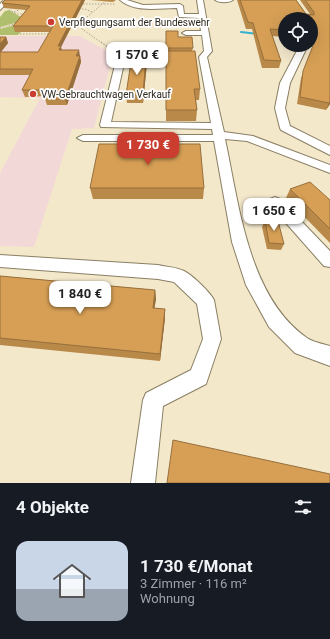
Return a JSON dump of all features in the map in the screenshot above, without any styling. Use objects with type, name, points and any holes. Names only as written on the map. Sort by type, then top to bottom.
[{"type":"street","points":[[2,9],[7,0]]},
{"type":"street","points":[[122,0],[128,4],[137,6],[180,6],[181,16],[202,16]]},
{"type":"street","points":[[200,0],[208,50],[203,57],[240,242],[252,280],[275,321],[302,346],[330,356]]},
{"type":"street","points":[[218,0],[230,0]]},
{"type":"street","points":[[186,33],[205,33]]},
{"type":"street","points":[[300,52],[285,83],[280,108],[285,128],[330,151]]},
{"type":"street","points":[[203,57],[121,57],[105,125],[218,133],[249,138],[330,169]]},
{"type":"street","points":[[83,138],[218,133]]},
{"type":"street","points":[[275,202],[330,261]]},
{"type":"street","points":[[0,261],[158,272],[179,276],[205,300],[212,339],[199,377],[153,400],[143,483]]},
{"type":"path","points":[[80,23],[107,0]]},
{"type":"path","points":[[75,4],[102,4]]},
{"type":"path","points":[[77,8],[92,12]]},
{"type":"path","points":[[2,9],[17,14],[25,14]]},
{"type":"path","points":[[13,12],[19,10]]},
{"type":"path","points":[[0,28],[20,22]]},
{"type":"path","points":[[80,23],[79,27],[82,30],[93,36],[121,57]]},
{"type":"path","points":[[69,24],[80,23],[110,26],[145,25]]},
{"type":"path","points":[[20,34],[54,34]]},
{"type":"shaded area","points":[[0,36],[80,36],[113,54],[94,128],[72,129],[34,247],[0,246],[0,173],[40,98],[0,97]]},
{"type":"green space","points":[[9,10],[26,20],[0,27],[0,17],[5,11]]},
{"type":"green space","points":[[18,24],[21,32],[18,35],[0,35],[0,29]]},
{"type":"building","points":[[5,0],[82,0],[58,46],[61,46],[59,50],[79,50],[76,56],[80,56],[65,99],[45,99],[49,90],[22,90],[33,69],[0,69],[0,52],[38,52],[53,26],[13,26],[30,6],[2,3]]},
{"type":"building","points":[[240,0],[296,0],[305,12],[278,12],[278,30],[270,29],[281,61],[264,60],[253,23],[248,22]]},
{"type":"building","points":[[305,0],[330,0],[329,103],[300,97],[303,71],[310,52],[318,52],[318,12],[314,12]]},
{"type":"building","points":[[166,31],[178,31],[178,37],[192,37],[193,48],[166,48]]},
{"type":"building","points":[[0,37],[6,37],[0,44]]},
{"type":"building","points":[[166,51],[195,51],[200,89],[194,89],[197,110],[166,110]]},
{"type":"building","points":[[132,55],[146,55],[143,95],[126,95]]},
{"type":"building","points":[[99,144],[200,144],[204,188],[90,188]]},
{"type":"building","points":[[310,182],[330,200],[330,229],[290,189]]},
{"type":"building","points":[[265,220],[278,221],[284,244],[269,243]]},
{"type":"building","points":[[0,276],[155,290],[153,308],[165,309],[160,354],[0,338]]},
{"type":"building","points":[[173,440],[330,474],[330,483],[167,483]]},
{"type":"waterway","points":[[241,32],[259,34]]},
{"type":"place","name":"Verpflegungsamt der Bundeswehr","points":[[51,22]]},
{"type":"place","name":"VW-Gebrauchtwagen Verkauf","points":[[33,94]]}]
